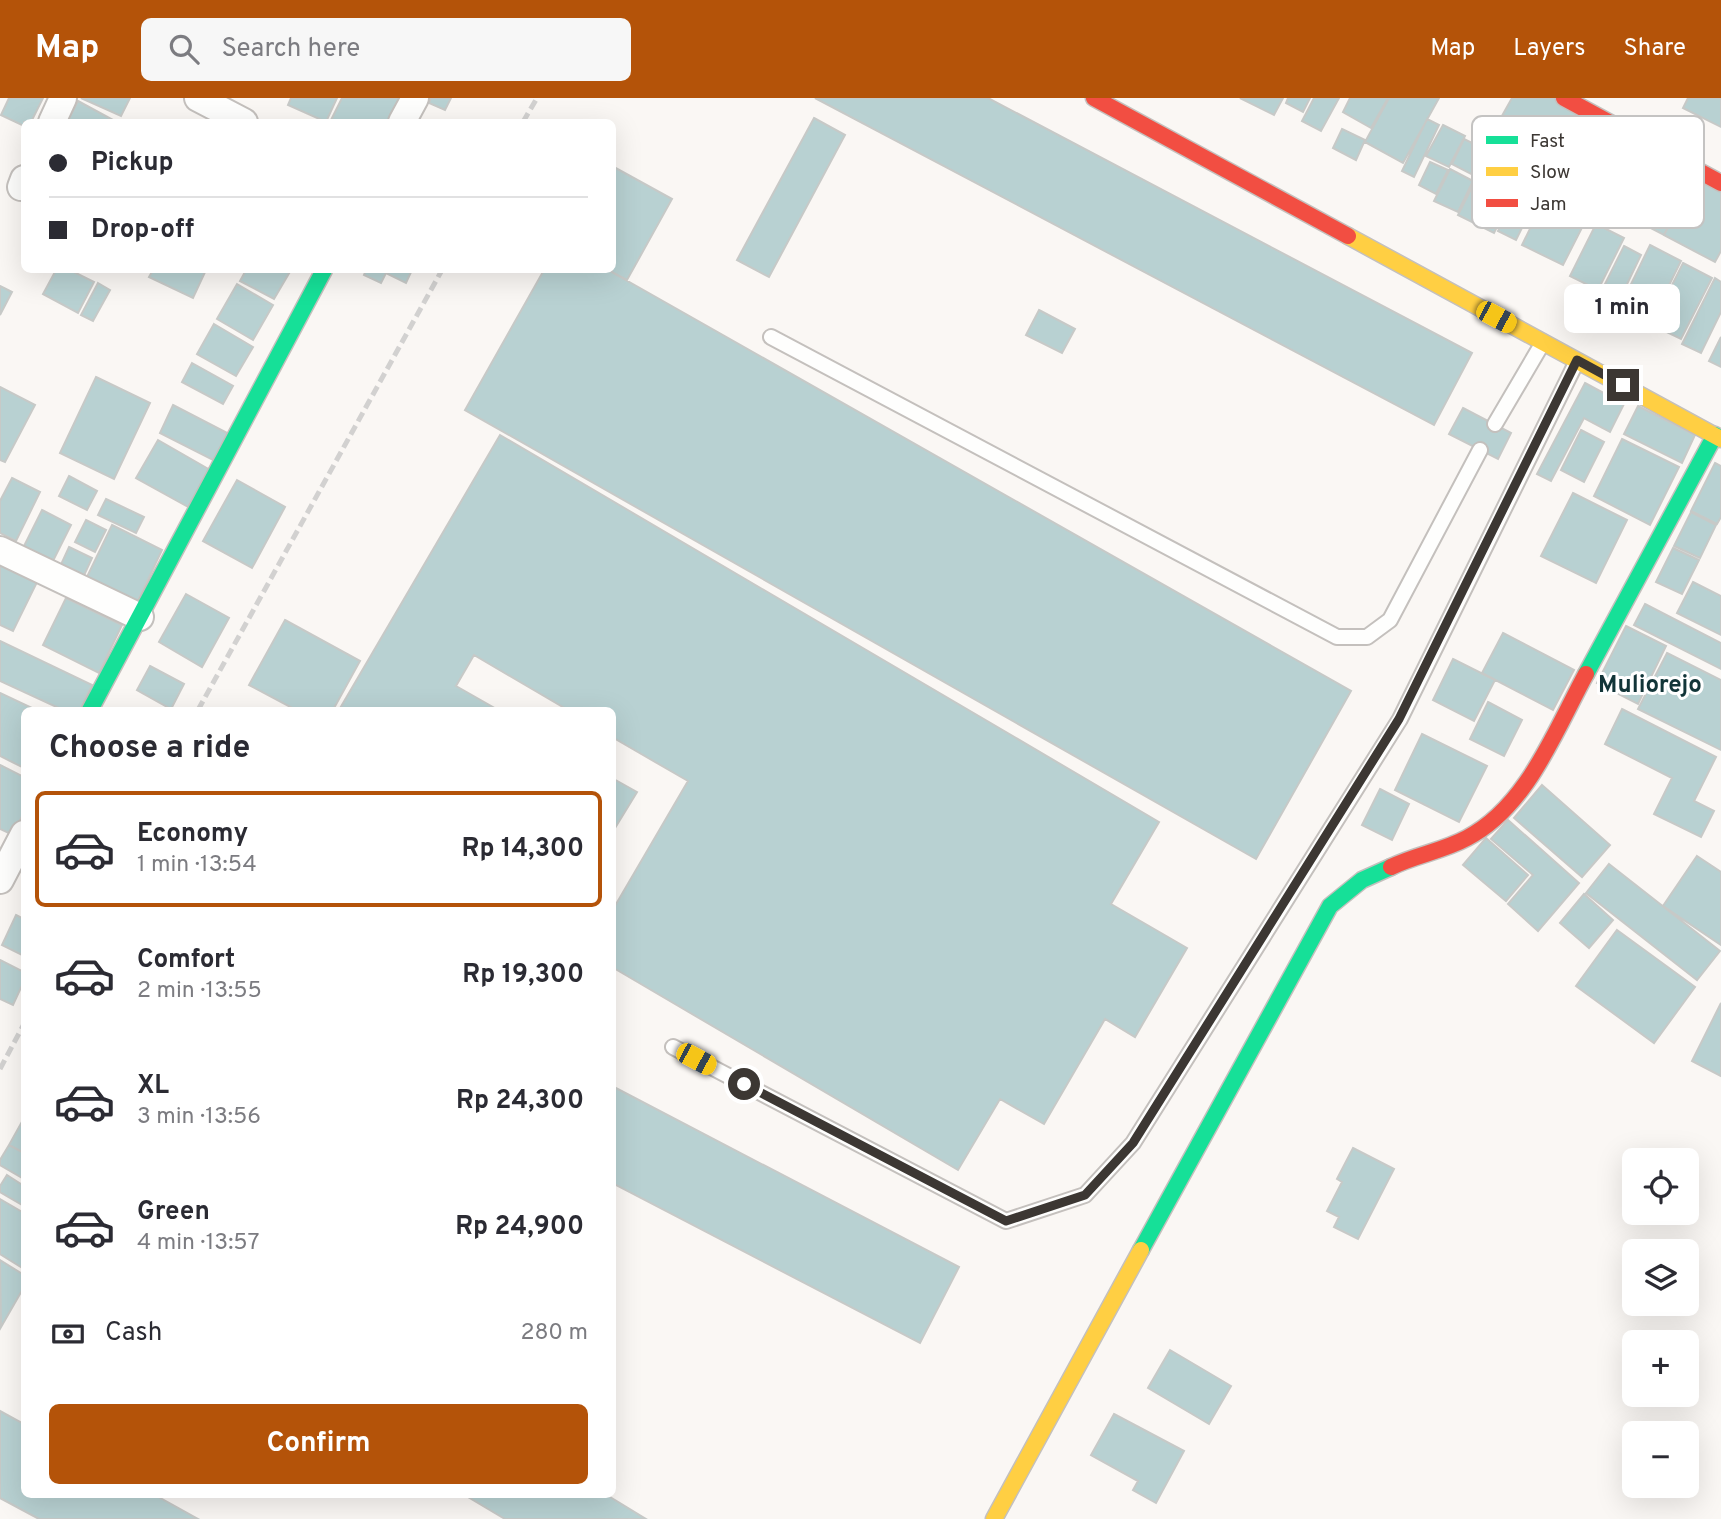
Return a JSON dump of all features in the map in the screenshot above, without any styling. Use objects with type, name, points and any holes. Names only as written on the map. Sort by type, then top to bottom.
[{"type":"street","points":[[53,119],[63,98]]},
{"type":"street","points":[[198,98],[238,119]]},
{"type":"street","points":[[404,119],[415,98]]},
{"type":"street","points":[[994,1519],[1330,906],[1362,880],[1409,858],[1466,839],[1498,818],[1527,783],[1718,437],[1094,98]]},
{"type":"street","points":[[1564,98],[1597,116]]},
{"type":"street","points":[[1704,174],[1721,183]]},
{"type":"street","points":[[92,707],[322,273]]},
{"type":"street","points":[[0,550],[139,617]]},
{"type":"street","points":[[0,880],[21,840]]},
{"type":"lane","points":[[771,337],[1337,637],[1367,637],[1390,620],[1480,450]]},
{"type":"lane","points":[[1495,424],[1543,342]]},
{"type":"lane","points":[[673,1047],[1006,1221],[1085,1195],[1133,1143],[1399,719],[1577,360]]},
{"type":"building","points":[[9,98],[43,98],[32,119],[21,119],[21,125],[1,115]]},
{"type":"building","points":[[81,98],[130,98],[121,116]]},
{"type":"building","points":[[291,98],[337,98],[327,119],[319,119],[288,105]]},
{"type":"building","points":[[342,98],[402,98],[392,119],[332,119]]},
{"type":"building","points":[[431,98],[451,98],[445,110],[429,103]]},
{"type":"building","points":[[815,98],[988,98],[1472,353],[1434,425]]},
{"type":"building","points":[[1240,98],[1283,98],[1274,115]]},
{"type":"building","points":[[1288,98],[1310,98],[1303,112],[1286,103]]},
{"type":"building","points":[[1314,98],[1339,98],[1321,131],[1302,121]]},
{"type":"building","points":[[1350,98],[1388,98],[1371,128],[1343,112]]},
{"type":"building","points":[[1389,98],[1439,98],[1403,163],[1365,142]]},
{"type":"building","points":[[1512,98],[1557,98],[1579,110],[1576,116],[1502,116]]},
{"type":"building","points":[[1688,98],[1721,98],[1721,127],[1704,116],[1683,108]]},
{"type":"building","points":[[78,101],[111,119],[69,119]]},
{"type":"building","points":[[814,118],[845,135],[769,277],[737,260]]},
{"type":"building","points":[[1427,119],[1439,125],[1414,177],[1402,171]]},
{"type":"building","points":[[1443,125],[1465,136],[1449,167],[1426,156]]},
{"type":"building","points":[[1342,129],[1365,140],[1356,160],[1333,148]]},
{"type":"building","points":[[1464,139],[1472,143],[1472,174],[1452,164]]},
{"type":"building","points":[[1430,162],[1448,170],[1436,194],[1419,185]]},
{"type":"building","points":[[616,168],[672,199],[627,280],[614,273],[616,273]]},
{"type":"building","points":[[1450,169],[1472,180],[1458,212],[1434,201]]},
{"type":"building","points":[[1704,182],[1721,191],[1721,251],[1715,262],[1664,235],[1668,228],[1704,228]]},
{"type":"building","points":[[1472,187],[1472,222],[1458,215]]},
{"type":"building","points":[[1484,228],[1496,228],[1494,233]]},
{"type":"building","points":[[1499,228],[1522,228],[1516,240],[1498,231]]},
{"type":"building","points":[[1530,228],[1582,228],[1563,265],[1522,245]]},
{"type":"building","points":[[1594,228],[1604,228],[1624,238],[1598,290],[1570,276]]},
{"type":"building","points":[[1651,228],[1668,228],[1664,235]]},
{"type":"building","points":[[1650,245],[1681,261],[1650,324],[1619,309]]},
{"type":"building","points":[[1624,246],[1641,255],[1619,301],[1601,292]]},
{"type":"building","points":[[1683,263],[1712,278],[1681,339],[1652,325]]},
{"type":"building","points":[[54,273],[76,273],[94,282],[78,313],[43,294]]},
{"type":"building","points":[[151,273],[205,273],[193,298],[149,277]]},
{"type":"building","points":[[244,273],[289,273],[274,299],[240,281]]},
{"type":"building","points":[[365,273],[386,273],[381,283],[364,275]]},
{"type":"building","points":[[386,273],[411,273],[406,283]]},
{"type":"building","points":[[542,273],[613,273],[1351,691],[1256,859],[465,410]]},
{"type":"building","points":[[1715,278],[1721,282],[1721,312],[1701,353],[1682,344]]},
{"type":"building","points":[[98,283],[110,290],[93,321],[81,315]]},
{"type":"building","points":[[237,284],[273,305],[253,340],[217,319]]},
{"type":"building","points":[[0,286],[12,292],[0,315]]},
{"type":"building","points":[[1039,310],[1075,329],[1062,353],[1026,335]]},
{"type":"building","points":[[214,324],[253,347],[236,376],[197,354]]},
{"type":"building","points":[[1721,337],[1721,367],[1709,361]]},
{"type":"building","points":[[192,363],[233,386],[223,404],[182,382]]},
{"type":"building","points":[[96,377],[150,403],[114,479],[60,453]]},
{"type":"building","points":[[1585,383],[1624,404],[1610,432],[1584,418],[1551,481],[1537,474]]},
{"type":"building","points":[[0,387],[35,405],[5,462],[0,460]]},
{"type":"building","points":[[173,405],[231,435],[217,462],[160,433]]},
{"type":"building","points":[[1638,406],[1695,435],[1682,463],[1624,434]]},
{"type":"building","points":[[1463,408],[1511,433],[1498,459],[1449,434]]},
{"type":"building","points":[[1581,430],[1604,442],[1584,482],[1561,470]]},
{"type":"building","points":[[500,435],[1159,822],[1111,904],[1187,948],[1135,1037],[1105,1019],[1044,1124],[1000,1099],[958,1170],[616,969],[616,904],[688,781],[616,739],[616,707],[563,707],[474,655],[456,686],[493,707],[341,707]]},
{"type":"building","points":[[1622,439],[1679,467],[1650,525],[1594,496]]},
{"type":"building","points":[[158,440],[212,471],[190,508],[136,478]]},
{"type":"building","points":[[1715,463],[1721,466],[1721,517],[1717,524],[1691,511]]},
{"type":"building","points":[[69,476],[97,491],[87,510],[59,496]]},
{"type":"building","points":[[12,478],[40,492],[16,541],[0,533],[0,501]]},
{"type":"building","points":[[237,480],[285,507],[252,568],[203,541]]},
{"type":"building","points":[[1573,493],[1627,520],[1596,583],[1541,556]]},
{"type":"building","points":[[106,499],[144,517],[136,533],[98,515]]},
{"type":"building","points":[[42,510],[71,525],[52,563],[23,548]]},
{"type":"building","points":[[1691,512],[1716,525],[1700,558],[1674,546]]},
{"type":"building","points":[[86,520],[106,530],[95,552],[75,542]]},
{"type":"building","points":[[112,525],[162,550],[135,607],[84,583]]},
{"type":"building","points":[[69,547],[92,558],[81,582],[58,571]]},
{"type":"building","points":[[1673,548],[1699,560],[1682,594],[1656,582]]},
{"type":"building","points":[[3,561],[39,578],[13,631],[0,625],[0,567]]},
{"type":"building","points":[[1693,582],[1721,596],[1721,635],[1677,613]]},
{"type":"building","points":[[186,594],[229,618],[202,667],[159,642]]},
{"type":"building","points":[[66,598],[122,625],[99,673],[43,645]]},
{"type":"building","points":[[1645,604],[1721,643],[1721,669],[1634,625]]},
{"type":"building","points":[[285,620],[360,661],[335,707],[290,707],[249,685]]},
{"type":"building","points":[[1626,626],[1666,646],[1638,704],[1597,683]]},
{"type":"building","points":[[1503,633],[1574,670],[1553,710],[1482,673]]},
{"type":"building","points":[[0,641],[92,685],[81,707],[56,707],[0,681]]},
{"type":"building","points":[[1667,653],[1721,680],[1721,750],[1638,709]]},
{"type":"building","points":[[1453,659],[1495,680],[1474,721],[1433,700]]},
{"type":"building","points":[[150,666],[184,684],[172,707],[137,690]]},
{"type":"building","points":[[0,693],[30,707],[21,707],[21,766],[0,756]]},
{"type":"building","points":[[1488,702],[1522,720],[1504,756],[1470,739]]},
{"type":"building","points":[[1622,709],[1716,757],[1694,801],[1714,811],[1701,837],[1654,814],[1672,778],[1605,744]]},
{"type":"building","points":[[1422,734],[1487,766],[1459,822],[1395,790]]},
{"type":"building","points":[[0,765],[21,776],[21,818],[13,835],[0,829]]},
{"type":"building","points":[[616,780],[637,792],[616,826]]},
{"type":"building","points":[[1542,785],[1610,845],[1582,877],[1514,818]]},
{"type":"building","points":[[1380,789],[1409,804],[1392,840],[1362,825]]},
{"type":"building","points":[[1508,820],[1579,883],[1538,931],[1508,904],[1533,875],[1491,839]]},
{"type":"building","points":[[1486,838],[1528,875],[1506,901],[1463,865]]},
{"type":"building","points":[[1697,856],[1721,872],[1721,945],[1663,906]]},
{"type":"building","points":[[1609,864],[1720,951],[1697,980],[1586,893]]},
{"type":"building","points":[[1584,894],[1613,920],[1589,948],[1560,923]]},
{"type":"building","points":[[16,915],[21,918],[21,954],[2,945]]},
{"type":"building","points":[[1617,930],[1695,987],[1654,1043],[1576,986]]},
{"type":"building","points":[[0,960],[21,970],[21,988],[13,1005],[0,999]]},
{"type":"building","points":[[1721,1003],[1721,1076],[1692,1061]]},
{"type":"building","points":[[616,1088],[959,1267],[920,1343],[616,1185]]},
{"type":"building","points":[[21,1123],[21,1151],[9,1145]]},
{"type":"building","points":[[9,1145],[21,1151],[21,1177],[0,1165]]},
{"type":"building","points":[[1353,1148],[1394,1169],[1358,1239],[1334,1227],[1339,1217],[1327,1211],[1342,1182],[1337,1179]]},
{"type":"building","points":[[7,1175],[21,1184],[21,1204],[0,1192],[0,1186]]},
{"type":"building","points":[[0,1199],[21,1211],[21,1267],[0,1254]]},
{"type":"building","points":[[0,1260],[21,1273],[21,1292],[1,1327]]},
{"type":"building","points":[[1170,1350],[1231,1386],[1209,1424],[1148,1388]]},
{"type":"building","points":[[0,1411],[21,1422],[21,1498],[160,1498],[198,1519],[39,1519],[0,1498]]},
{"type":"building","points":[[1114,1414],[1184,1451],[1156,1503],[1133,1490],[1138,1481],[1091,1455]]},
{"type":"building","points":[[470,1498],[612,1498],[646,1519],[505,1519]]},
{"type":"railway","points":[[525,119],[537,98]]},
{"type":"railway","points":[[200,707],[440,273]]},
{"type":"railway","points":[[0,1069],[21,1030]]},
{"type":"traffic: fast","points":[[92,707],[322,273]]},
{"type":"traffic: fast","points":[[1586,674],[1715,435]]},
{"type":"traffic: fast","points":[[1141,1250],[1330,906],[1362,880],[1391,867]]},
{"type":"traffic: slow","points":[[1348,236],[1721,439]]},
{"type":"traffic: slow","points":[[994,1519],[1141,1250]]},
{"type":"traffic: jam","points":[[1094,98],[1348,236]]},
{"type":"traffic: jam","points":[[1564,98],[1597,116]]},
{"type":"traffic: jam","points":[[1704,174],[1721,183]]},
{"type":"traffic: jam","points":[[1391,867],[1467,838],[1507,807],[1523,788],[1551,743],[1586,674]]},
{"type":"district","name":"Muliorejo","points":[[1650,686]]},
{"type":"route","points":[[744,1084],[1006,1221],[1085,1195],[1133,1143],[1399,719],[1577,360],[1623,385]]}]
